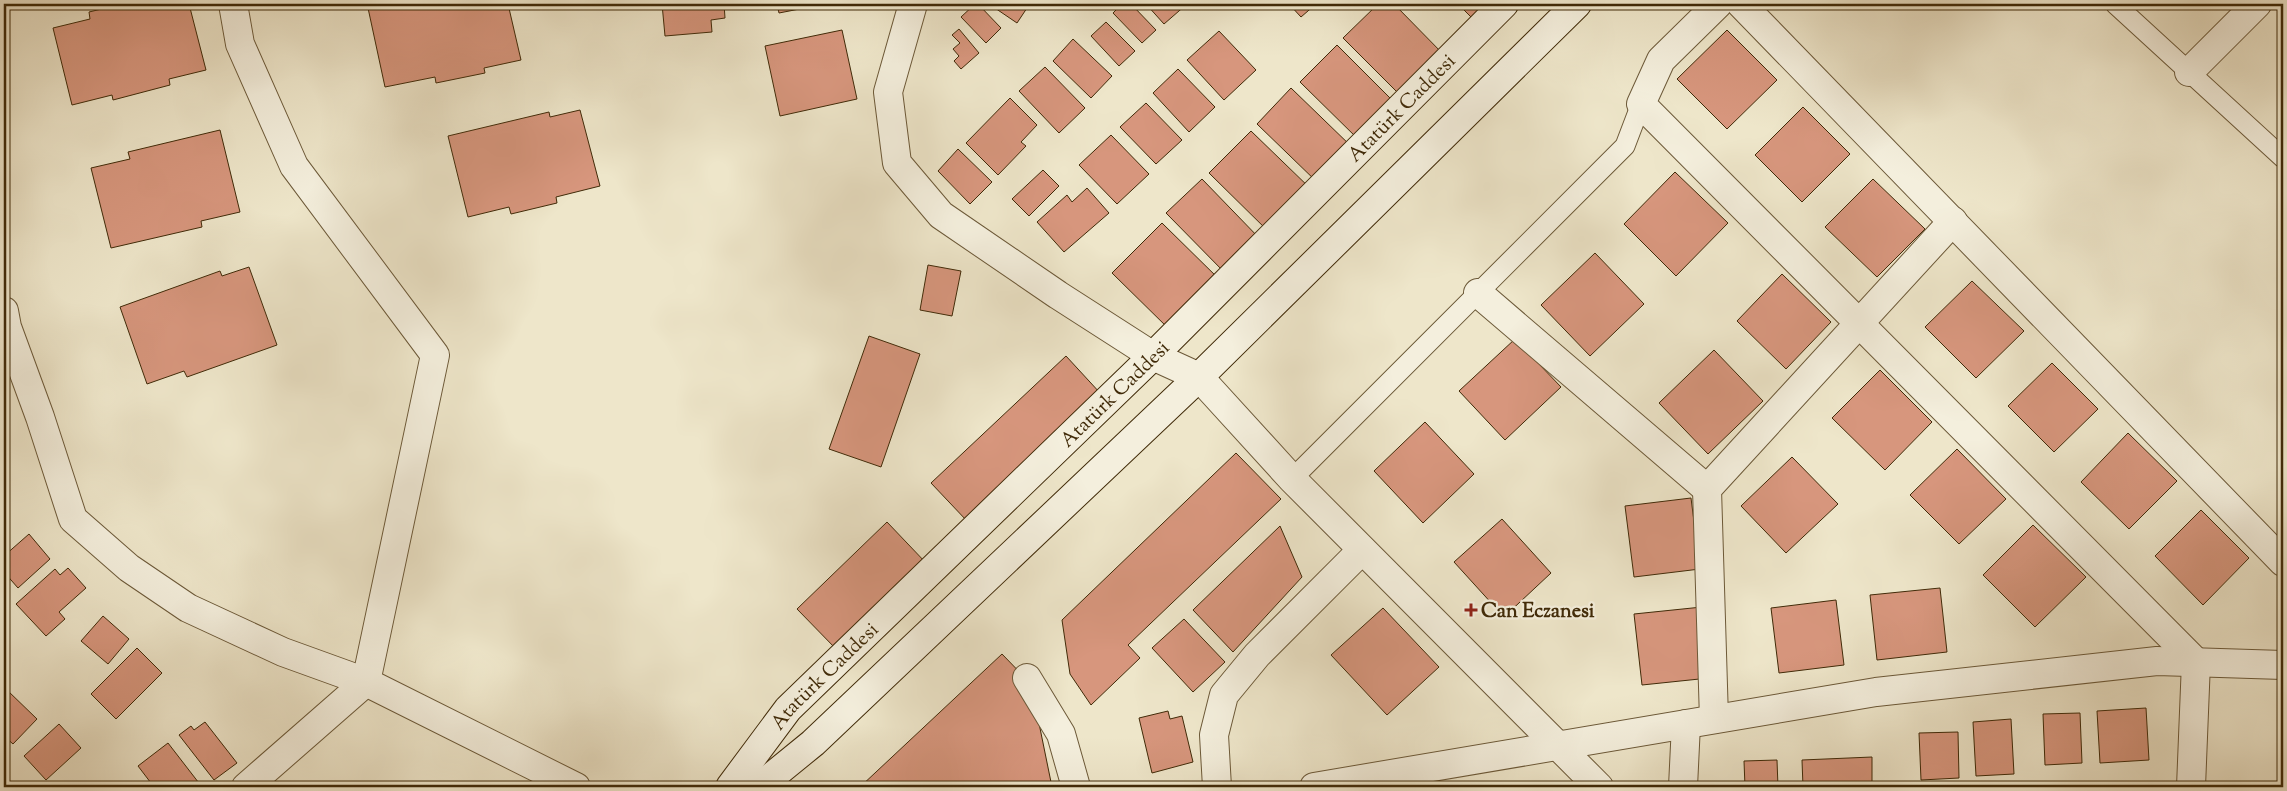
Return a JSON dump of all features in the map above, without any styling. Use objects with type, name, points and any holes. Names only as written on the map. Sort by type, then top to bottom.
[{"type":"street","points":[[233,4],[240,44],[294,166],[435,356],[366,682],[246,787]]},
{"type":"street","points":[[913,4],[888,92],[897,163],[941,216],[1153,356],[1199,377],[1292,479],[1599,787]]},
{"type":"street","name":"Atatürk Caddesi","points":[[730,787],[788,709],[1153,356],[1504,4]]},
{"type":"street","points":[[759,787],[813,743],[1199,377],[1578,4]]},
{"type":"street","points":[[1718,4],[1661,60],[1641,104],[2196,662],[2191,787]]},
{"type":"street","points":[[1741,4],[2283,562]]},
{"type":"street","points":[[2189,72],[2258,4]]},
{"type":"street","points":[[1714,719],[1708,488],[1953,221]]},
{"type":"street","points":[[1478,293],[1708,488]]},
{"type":"street","points":[[4,311],[7,327],[40,417],[73,518],[129,568],[188,608],[283,652],[366,682],[576,787]]},
{"type":"street","points":[[1217,787],[1214,735],[1224,695],[1258,655],[1362,550]]},
{"type":"street","points":[[1314,787],[1876,692],[2157,661],[2283,666]]},
{"type":"street","points":[[1027,678],[1061,734],[1076,787]]},
{"type":"street","points":[[1683,787],[1686,724]]},
{"type":"lane","points":[[2115,4],[2283,158]]},
{"type":"lane","points":[[1292,479],[1625,146],[1641,104]]},
{"type":"building","points":[[122,4],[189,4],[206,70],[169,79],[170,85],[113,100],[112,95],[72,105],[53,28],[90,19],[89,12]]},
{"type":"building","points":[[386,4],[508,4],[521,60],[484,68],[485,73],[436,83],[435,77],[385,87],[368,8]]},
{"type":"building","points":[[662,4],[724,4],[725,18],[711,20],[712,32],[665,36]]},
{"type":"building","points":[[777,4],[825,4],[779,13]]},
{"type":"building","points":[[975,4],[978,4],[1001,28],[986,43],[961,17]]},
{"type":"building","points":[[994,4],[1029,5],[1017,23],[992,6]]},
{"type":"building","points":[[1122,4],[1131,4],[1156,30],[1142,43],[1113,13]]},
{"type":"building","points":[[1146,4],[1187,4],[1164,24]]},
{"type":"building","points":[[1289,4],[1316,4],[1301,17]]},
{"type":"building","points":[[1378,4],[1394,4],[1446,57],[1404,99],[1343,38]]},
{"type":"building","points":[[1458,4],[1494,4],[1476,22]]},
{"type":"building","points":[[1106,22],[1135,51],[1119,66],[1091,36]]},
{"type":"building","points":[[959,29],[979,53],[961,69],[954,61],[959,56],[953,49],[960,43],[952,35]]},
{"type":"building","points":[[842,30],[857,99],[780,116],[765,46]]},
{"type":"building","points":[[1727,30],[1777,80],[1727,129],[1677,79]]},
{"type":"building","points":[[1219,31],[1256,70],[1224,100],[1187,60]]},
{"type":"building","points":[[1073,39],[1112,76],[1091,98],[1053,61]]},
{"type":"building","points":[[1337,45],[1397,105],[1361,142],[1300,82]]},
{"type":"building","points":[[1045,67],[1085,108],[1059,133],[1019,91]]},
{"type":"building","points":[[1178,69],[1215,107],[1189,132],[1153,93]]},
{"type":"building","points":[[1291,88],[1354,149],[1319,184],[1257,124]]},
{"type":"building","points":[[1010,98],[1037,125],[1021,142],[1026,146],[998,175],[966,143]]},
{"type":"building","points":[[1146,103],[1182,140],[1156,164],[1120,127]]},
{"type":"building","points":[[1803,107],[1850,154],[1802,202],[1755,155]]},
{"type":"building","points":[[580,110],[600,186],[556,197],[557,203],[511,214],[509,207],[468,217],[448,136],[549,112],[550,117]]},
{"type":"building","points":[[220,130],[240,212],[201,221],[202,227],[111,248],[91,168],[130,159],[128,152]]},
{"type":"building","points":[[1251,131],[1314,192],[1271,234],[1209,173]]},
{"type":"building","points":[[1111,135],[1149,174],[1117,204],[1079,165]]},
{"type":"building","points":[[958,149],[992,182],[970,204],[938,171]]},
{"type":"building","points":[[1043,170],[1059,186],[1029,216],[1012,199]]},
{"type":"building","points":[[1675,172],[1728,223],[1676,276],[1624,224]]},
{"type":"building","points":[[1202,179],[1262,241],[1227,275],[1166,213]]},
{"type":"building","points":[[1873,179],[1925,229],[1877,277],[1825,227]]},
{"type":"building","points":[[1087,188],[1109,213],[1064,252],[1037,222],[1067,195],[1072,202]]},
{"type":"building","points":[[1162,223],[1222,282],[1172,332],[1112,273]]},
{"type":"building","points":[[1595,253],[1644,304],[1590,356],[1541,305]]},
{"type":"building","points":[[928,265],[961,271],[952,316],[920,310]]},
{"type":"building","points":[[249,267],[277,345],[187,377],[184,371],[147,384],[120,307],[220,271],[222,276]]},
{"type":"building","points":[[1782,274],[1831,322],[1786,369],[1737,321]]},
{"type":"building","points":[[1972,281],[2024,331],[1976,378],[1925,327]]},
{"type":"building","points":[[869,336],[920,354],[881,467],[829,449]]},
{"type":"building","points":[[1515,339],[1561,387],[1505,440],[1459,391]]},
{"type":"building","points":[[1714,350],[1763,401],[1708,454],[1659,403]]},
{"type":"building","points":[[1066,356],[1101,394],[967,521],[931,483]]},
{"type":"building","points":[[2052,363],[2098,409],[2054,452],[2008,406]]},
{"type":"building","points":[[1880,370],[1932,422],[1885,470],[1832,418]]},
{"type":"building","points":[[1425,422],[1474,474],[1423,523],[1374,471]]},
{"type":"building","points":[[2128,433],[2177,481],[2129,529],[2081,482]]},
{"type":"building","points":[[1957,449],[2006,499],[1959,544],[1910,495]]},
{"type":"building","points":[[1236,453],[1281,499],[1128,645],[1140,658],[1091,705],[1070,674],[1062,620]]},
{"type":"building","points":[[1792,457],[1838,504],[1786,553],[1741,506]]},
{"type":"building","points":[[1691,498],[1700,569],[1634,577],[1625,506]]},
{"type":"building","points":[[2201,510],[2249,558],[2203,605],[2155,556]]},
{"type":"building","points":[[1502,519],[1551,573],[1504,617],[1454,562]]},
{"type":"building","points":[[887,522],[927,564],[837,650],[797,609]]},
{"type":"building","points":[[2033,525],[2086,577],[2035,627],[1983,575]]},
{"type":"building","points":[[1280,526],[1302,577],[1233,652],[1193,610]]},
{"type":"building","points":[[29,534],[50,559],[18,588],[4,572],[4,556]]},
{"type":"building","points":[[68,568],[86,588],[59,612],[65,619],[46,636],[16,604],[55,569],[60,575]]},
{"type":"building","points":[[1940,588],[1947,652],[1877,660],[1870,595]]},
{"type":"building","points":[[1836,600],[1844,665],[1779,673],[1771,608]]},
{"type":"building","points":[[1702,607],[1709,678],[1642,685],[1634,614]]},
{"type":"building","points":[[1383,608],[1439,667],[1387,715],[1331,655]]},
{"type":"building","points":[[103,616],[129,639],[108,664],[81,641]]},
{"type":"building","points":[[1184,619],[1225,662],[1193,692],[1152,648]]},
{"type":"building","points":[[137,648],[162,673],[116,719],[91,694]]},
{"type":"building","points":[[1002,654],[1031,684],[1052,787],[860,787]]},
{"type":"building","points":[[7,690],[37,719],[13,744],[4,736],[4,694]]},
{"type":"building","points":[[2146,708],[2149,760],[2100,763],[2097,711]]},
{"type":"building","points":[[1168,711],[1170,719],[1182,716],[1193,762],[1152,773],[1139,718]]},
{"type":"building","points":[[2080,713],[2082,763],[2045,765],[2043,714]]},
{"type":"building","points":[[2011,719],[2014,774],[1976,776],[1973,722]]},
{"type":"building","points":[[205,722],[237,763],[214,780],[179,735],[191,726],[194,730]]},
{"type":"building","points":[[59,724],[81,748],[46,780],[24,756]]},
{"type":"building","points":[[1958,732],[1959,778],[1921,780],[1919,733]]},
{"type":"building","points":[[168,743],[202,787],[154,787],[138,766]]},
{"type":"building","points":[[1872,757],[1872,787],[1803,787],[1802,760]]},
{"type":"building","points":[[1777,760],[1778,787],[1745,787],[1744,761]]},
{"type":"place","name":"Can Eczanesi","points":[[1471,610]]}]
